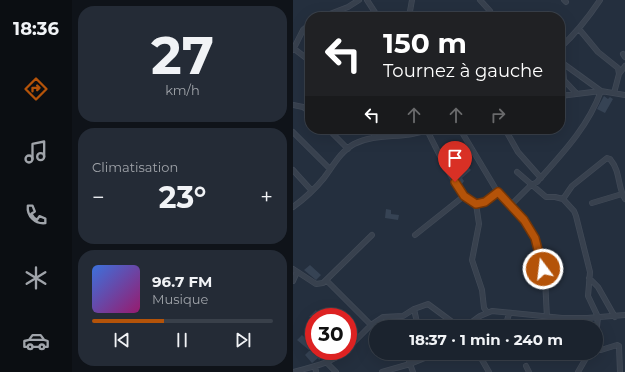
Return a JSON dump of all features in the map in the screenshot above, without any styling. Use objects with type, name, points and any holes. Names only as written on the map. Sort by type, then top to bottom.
[{"type":"street","points":[[335,12],[348,7],[359,0]]},
{"type":"street","points":[[367,0],[375,12]]},
{"type":"street","points":[[410,12],[412,0]]},
{"type":"street","points":[[480,0],[490,12]]},
{"type":"street","points":[[565,43],[588,19],[600,0]]},
{"type":"street","points":[[305,28],[293,49],[305,57]]},
{"type":"street","points":[[579,29],[598,52],[618,68],[619,74]]},
{"type":"street","points":[[565,66],[601,91]]},
{"type":"street","points":[[614,93],[619,74],[625,66]]},
{"type":"street","points":[[565,81],[576,93]]},
{"type":"street","points":[[510,206],[517,197],[541,178],[569,147],[597,102],[601,91]]},
{"type":"street","points":[[565,95],[601,91],[625,95]]},
{"type":"street","points":[[293,105],[305,108]]},
{"type":"street","points":[[293,132],[330,169]]},
{"type":"street","points":[[333,134],[348,149]]},
{"type":"street","points":[[293,207],[312,190],[353,144],[374,137],[415,134]]},
{"type":"street","points":[[431,134],[464,196],[476,204],[485,202],[498,192]]},
{"type":"street","points":[[464,134],[498,192],[524,220],[535,238],[545,279],[547,318]]},
{"type":"street","points":[[508,134],[518,152],[541,178]]},
{"type":"street","points":[[563,199],[572,186],[607,158],[614,164],[620,178],[622,194],[625,200]]},
{"type":"street","points":[[293,170],[312,190]]},
{"type":"street","points":[[517,172],[546,197],[563,199],[574,211],[589,267],[588,296],[598,317],[598,320]]},
{"type":"street","points":[[592,203],[622,194]]},
{"type":"street","points":[[415,235],[464,196]]},
{"type":"street","points":[[476,204],[479,224],[472,260],[482,290],[484,308],[487,312]]},
{"type":"street","points":[[293,281],[295,271],[319,285],[372,235]]},
{"type":"street","points":[[589,278],[598,287],[615,316]]},
{"type":"street","points":[[326,280],[369,323]]},
{"type":"street","points":[[378,320],[383,317],[403,316],[414,309],[429,304],[450,320]]},
{"type":"street","points":[[414,309],[416,320]]},
{"type":"street","points":[[475,320],[487,312],[547,318],[625,315]]},
{"type":"street","points":[[507,320],[509,314]]},
{"type":"street","points":[[357,339],[369,327]]},
{"type":"street","points":[[603,349],[617,345],[620,347],[622,356],[620,372]]},
{"type":"street","points":[[293,372],[333,360]]},
{"type":"street","points":[[409,360],[413,372]]},
{"type":"street","points":[[382,372],[420,360]]},
{"type":"street","points":[[482,360],[489,372]]},
{"type":"street","points":[[578,372],[585,360]]},
{"type":"street","points":[[327,363],[336,372]]},
{"type":"street","points":[[315,366],[316,372]]},
{"type":"street","points":[[526,366],[529,372]]},
{"type":"building","points":[[604,96],[608,99],[610,97],[613,99],[605,113],[597,109]]},
{"type":"building","points":[[467,166],[471,170],[462,178],[464,181],[462,184],[456,177]]},
{"type":"building","points":[[386,209],[391,210],[391,214],[399,215],[398,220],[385,218]]},
{"type":"building","points":[[310,265],[321,275],[316,280],[304,270]]},
{"type":"building","points":[[302,335],[305,338],[305,347],[297,340]]},
{"type":"route","points":[[455,182],[464,196],[476,204],[485,202],[498,192],[524,220],[535,238],[543,269]]}]
